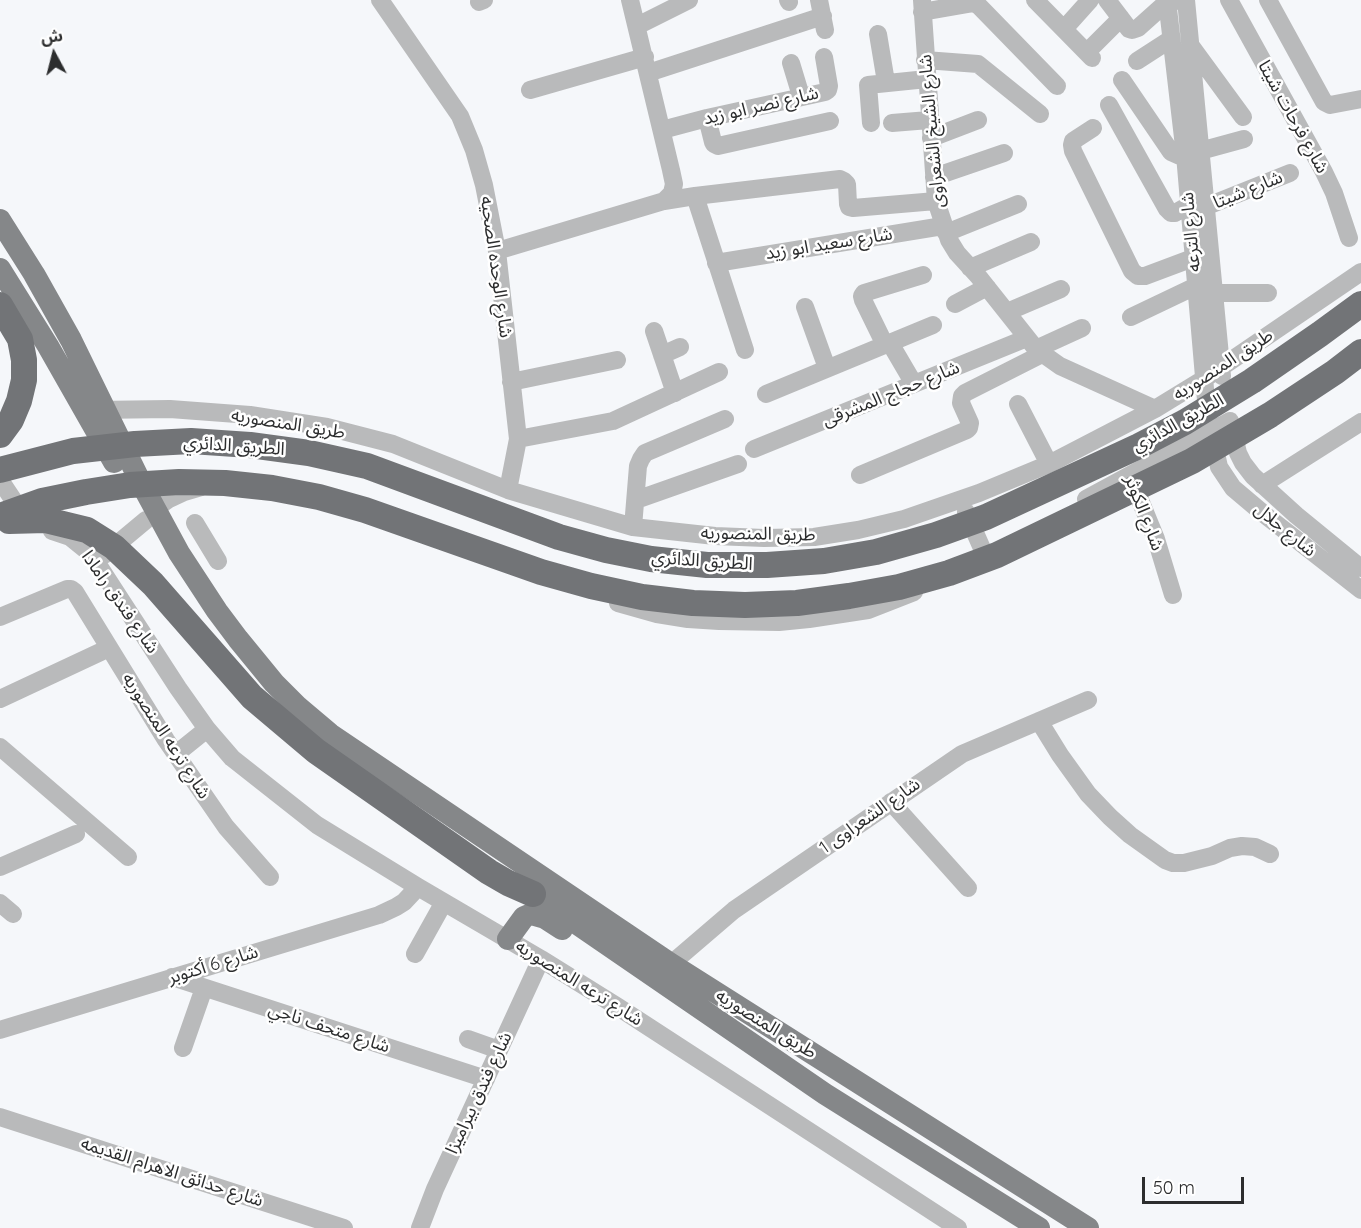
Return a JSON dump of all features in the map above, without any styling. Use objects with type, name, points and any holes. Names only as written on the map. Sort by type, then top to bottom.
[{"type":"highway","points":[[0,304],[20,339],[24,360],[24,380],[19,401],[11,420],[0,435]]},
{"type":"highway","name":"الطريق الدائري","points":[[0,470],[73,451],[135,444],[191,441],[250,445],[309,453],[367,466],[559,537],[606,550],[651,559],[707,565],[767,566],[824,561],[876,552],[936,536],[986,517],[1108,461],[1185,422],[1243,387],[1361,304]]},
{"type":"highway","name":"الطريق الدائري","points":[[0,516],[42,501],[130,485],[179,482],[225,483],[272,488],[319,497],[365,510],[541,572],[642,597],[693,603],[745,605],[807,602],[899,587],[949,573],[998,555],[1192,461],[1270,415],[1361,352]]},
{"type":"highway","points":[[0,521],[46,520],[87,530],[114,547],[153,584],[252,697],[316,751],[489,872],[533,894]]},
{"type":"main road","name":"طريق المنصوريه","points":[[0,220],[66,330],[95,410]]},
{"type":"main road","name":"طريق المنصوريه","points":[[0,269],[95,410],[203,609],[272,696],[321,739],[533,894],[825,1094],[1039,1228]]},
{"type":"main road","name":"طريق المنصوريه","points":[[174,556],[274,683],[330,734],[671,964],[1088,1228]]},
{"type":"main road","points":[[508,939],[524,916],[539,915],[595,950],[636,965]]},
{"type":"street","name":"شارع الوحده الصحيه","points":[[380,0],[460,116],[477,158],[497,251],[518,439],[508,490]]},
{"type":"street","points":[[630,0],[674,184],[672,194],[664,201]]},
{"type":"street","points":[[637,26],[689,0]]},
{"type":"street","points":[[1035,0],[1054,7],[1064,29],[1090,55],[1121,18]]},
{"type":"street","points":[[1064,29],[1090,0]]},
{"type":"street","points":[[1107,0],[1130,29],[1136,30],[1167,1],[1187,0]]},
{"type":"street","name":"شارع الترعه","points":[[1187,0],[1192,153],[1197,206],[1214,293],[1226,402],[1238,453]]},
{"type":"street","name":"شارع فرحات شيتا","points":[[1229,0],[1324,172],[1349,238]]},
{"type":"street","points":[[1268,0],[1324,102],[1330,105],[1361,99]]},
{"type":"street","name":"شارع الترعه","points":[[1167,1],[1171,39],[1192,153]]},
{"type":"street","points":[[922,6],[974,3],[1057,86]]},
{"type":"street","name":"شارع الشيخ الشعراوى","points":[[922,6],[936,201],[945,229],[957,253],[1035,347],[1060,366],[1155,409]]},
{"type":"street","points":[[530,90],[646,65],[822,15]]},
{"type":"street","points":[[878,34],[886,82]]},
{"type":"street","points":[[1137,61],[1171,39]]},
{"type":"street","points":[[1190,45],[1243,117]]},
{"type":"street","name":"شارع نصر ابو زيد","points":[[662,130],[707,117],[825,92],[828,90],[825,57]]},
{"type":"street","points":[[925,60],[978,64],[1040,114]]},
{"type":"street","points":[[791,63],[801,96]]},
{"type":"street","points":[[871,123],[868,85],[927,79]]},
{"type":"street","points":[[1122,80],[1171,152],[1180,156],[1244,139]]},
{"type":"street","points":[[1109,105],[1167,209],[1175,213],[1197,206]]},
{"type":"street","points":[[707,117],[713,142],[717,146],[830,121]]},
{"type":"street","points":[[892,123],[930,129],[978,120]]},
{"type":"street","points":[[1093,128],[1073,141],[1071,145],[1132,272],[1137,276],[1145,276],[1193,258]]},
{"type":"street","points":[[934,177],[1004,153]]},
{"type":"street","name":"شارع شيتا","points":[[1197,206],[1290,173]]},
{"type":"street","points":[[497,251],[664,201],[840,179],[847,184],[848,204],[853,208],[936,201]]},
{"type":"street","points":[[695,196],[745,350]]},
{"type":"street","name":"شارع سعيد ابو زيد","points":[[716,263],[945,229],[1018,204]]},
{"type":"street","name":"شارع الترعه","points":[[1197,206],[1193,258],[1207,412],[1218,463]]},
{"type":"street","points":[[970,268],[1030,242]]},
{"type":"street","name":"طريق المنصوريه","points":[[95,410],[170,409],[250,415],[327,427],[393,444],[508,490],[633,527],[715,536],[814,537],[904,519],[979,493],[1049,464],[1155,409],[1204,379],[1361,272]]},
{"type":"street","points":[[914,384],[888,344],[862,296],[864,293],[923,274]]},
{"type":"street","points":[[1131,317],[1196,286]]},
{"type":"street","points":[[955,304],[987,287]]},
{"type":"street","points":[[1007,312],[1061,289]]},
{"type":"street","points":[[1214,293],[1268,293]]},
{"type":"street","points":[[805,307],[827,368]]},
{"type":"street","points":[[766,394],[933,325]]},
{"type":"street","points":[[860,475],[967,430],[970,423],[961,403],[965,393],[1035,347],[1082,328]]},
{"type":"street","points":[[654,332],[658,360],[675,393]]},
{"type":"street","points":[[658,360],[680,347]]},
{"type":"street","name":"شارع حجاج المشرقى","points":[[754,449],[914,384],[1035,347]]},
{"type":"street","points":[[511,382],[618,360]]},
{"type":"street","points":[[518,439],[613,421],[719,372]]},
{"type":"street","points":[[1018,404],[1049,464]]},
{"type":"street","points":[[633,527],[638,466],[645,453],[725,419]]},
{"type":"street","points":[[96,562],[169,499],[201,487],[226,484],[252,487],[333,505],[395,524],[621,604],[657,614],[718,621],[779,622],[809,619],[868,610],[911,594],[1230,421]]},
{"type":"street","points":[[1262,485],[1361,422]]},
{"type":"street","name":"شارع الكوثر","points":[[1112,431],[1156,538],[1173,595]]},
{"type":"street","points":[[1218,463],[1238,453]]},
{"type":"street","name":"شارع جلال","points":[[1238,453],[1246,467],[1262,485],[1360,565]]},
{"type":"street","name":"شارع جلال","points":[[1218,463],[1221,472],[1233,488],[1361,590]]},
{"type":"street","points":[[636,501],[738,464]]},
{"type":"street","points":[[0,480],[32,528]]},
{"type":"street","points":[[961,499],[984,553]]},
{"type":"street","name":"شارع فندق رامادا","points":[[0,530],[13,528],[49,530],[70,537],[91,554],[207,729]]},
{"type":"street","points":[[174,556],[200,530],[218,561]]},
{"type":"street","name":"شارع ترعه المنصوريه","points":[[0,618],[67,589],[75,592],[176,754],[226,827],[270,877]]},
{"type":"street","points":[[0,699],[109,648]]},
{"type":"street","name":"شارع الشعراوى 1","points":[[671,964],[734,910],[962,754],[1088,700]]},
{"type":"street","points":[[1039,720],[1060,755],[1088,794],[1130,836],[1165,860],[1184,863],[1242,846],[1255,847],[1270,854]]},
{"type":"street","points":[[176,754],[207,729]]},
{"type":"street","name":"شارع ترعه المنصوريه","points":[[207,729],[232,758],[317,825],[541,959],[674,1042],[958,1228]]},
{"type":"street","points":[[0,747],[128,857]]},
{"type":"street","points":[[891,802],[968,888]]},
{"type":"street","points":[[0,867],[76,834]]},
{"type":"street","name":"شارع 6 أكتوبر","points":[[0,1030],[388,912],[404,902],[418,887]]},
{"type":"street","points":[[415,954],[444,902]]},
{"type":"street","name":"شارع فندق بيراميزا","points":[[420,1228],[435,1189],[541,959]]},
{"type":"street","name":"شارع متحف ناجي","points":[[172,977],[486,1079]]},
{"type":"street","points":[[183,1048],[204,988]]},
{"type":"street","points":[[468,1039],[499,1050]]},
{"type":"street","name":"شارع حدائق الاهرام القديمه","points":[[0,1117],[344,1228]]}]
